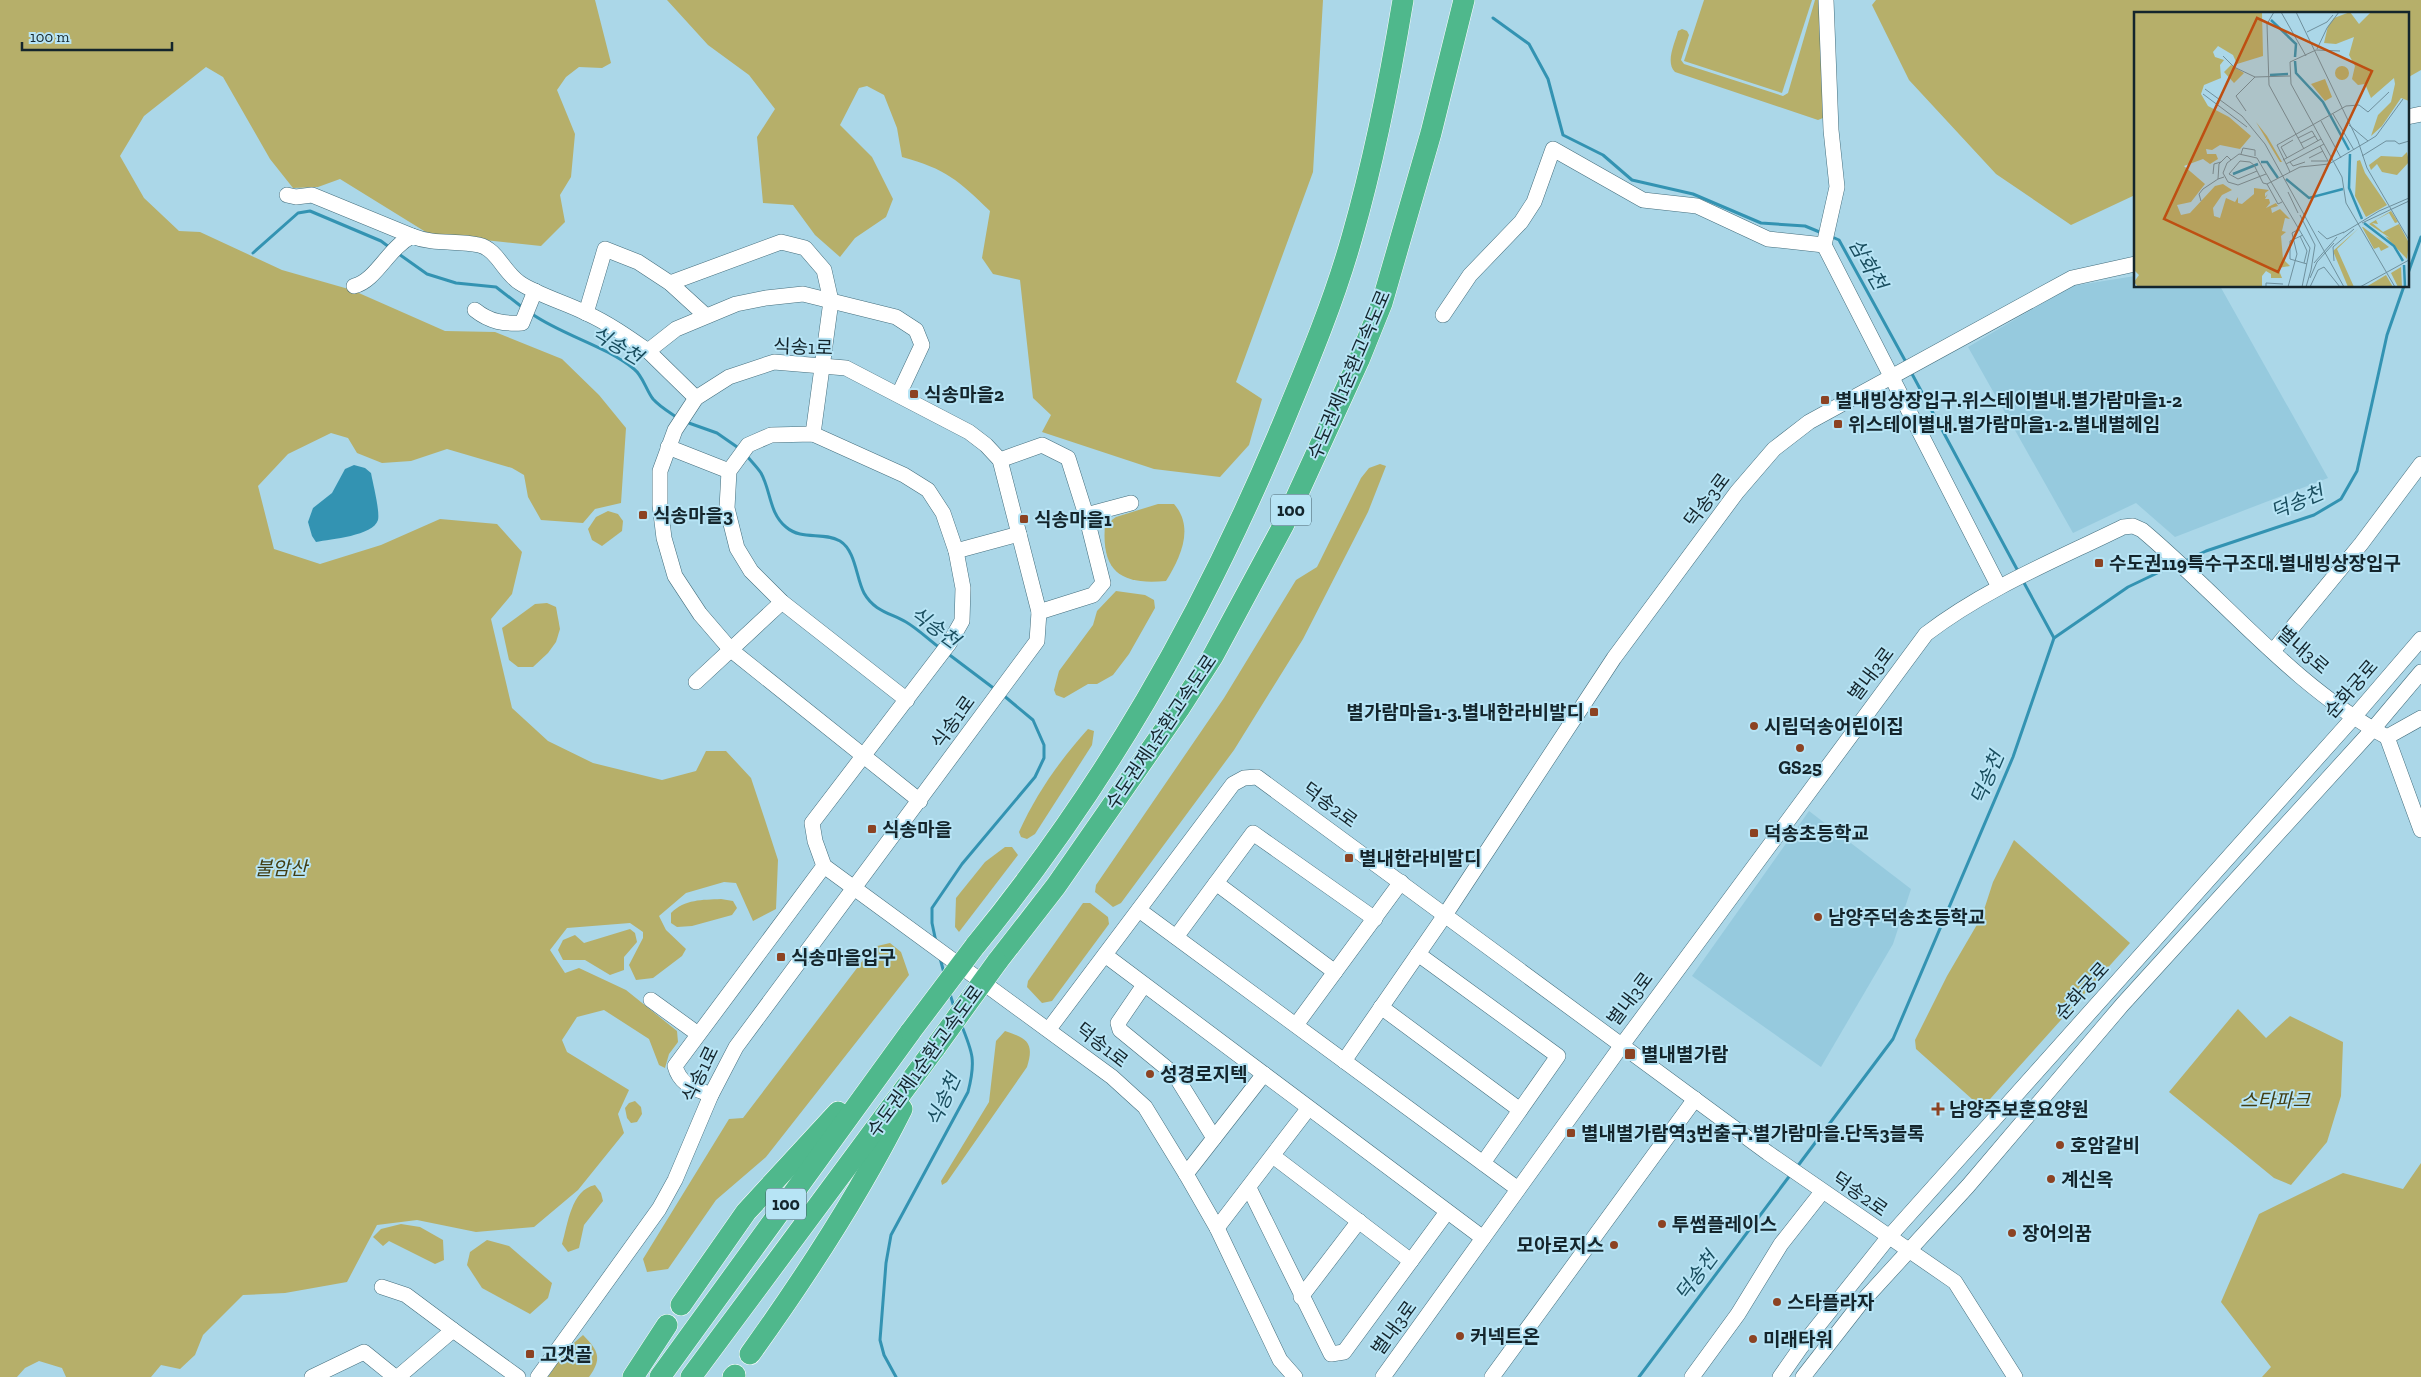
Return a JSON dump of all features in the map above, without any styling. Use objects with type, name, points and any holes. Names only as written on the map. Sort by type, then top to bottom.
[{"type":"highway","name":"수도권제1순환고속도로","points":[[660,1377],[908,1035],[975,946],[1011,902],[1098,782],[1170,660],[1240,524],[1313,352],[1351,240],[1367,181],[1393,62],[1403,0]]},
{"type":"highway","name":"수도권제1순환고속도로","points":[[691,1377],[997,962],[1056,886],[1179,709],[1217,648],[1284,524],[1359,360],[1382,303],[1431,133],[1464,0]]},
{"type":"highway","points":[[681,1305],[746,1212],[908,1035]]},
{"type":"highway","points":[[750,1354],[789,1300],[873,1167],[931,1053]]},
{"type":"highway","points":[[633,1377],[668,1325]]},
{"type":"street","points":[[1826,0],[1831,130],[1837,187],[1825,242],[1898,374],[2006,583]]},
{"type":"street","points":[[2408,117],[2421,114]]},
{"type":"street","points":[[1443,315],[1470,275],[1521,222],[1534,202],[1554,149],[1643,200],[1697,206],[1768,239],[1825,242]]},
{"type":"street","points":[[287,195],[296,197],[312,195],[407,238],[427,242],[480,245],[495,254],[509,276],[534,295],[586,313],[620,331],[648,351],[692,403]]},
{"type":"street","points":[[354,286],[373,275],[387,255],[407,238]]},
{"type":"street","points":[[670,283],[782,242],[805,248],[824,270],[831,301],[820,366],[813,434]]},
{"type":"street","points":[[586,313],[605,249],[638,262],[670,283],[705,315]]},
{"type":"street","name":"덕송3로","points":[[1344,1061],[1446,915],[1614,658],[1737,492],[1774,449],[1809,422],[2072,278],[2134,264]]},
{"type":"street","points":[[648,351],[676,329],[705,315],[736,304],[766,298],[803,294],[896,317],[916,330],[922,345],[898,394]]},
{"type":"street","points":[[476,310],[487,320],[507,324],[522,323],[534,295]]},
{"type":"street","name":"식송1로","points":[[538,1377],[659,1209],[674,1180],[711,1095],[736,1047],[920,801],[1037,641],[1040,612],[1000,460],[986,445],[969,432],[846,368],[774,362],[729,378],[692,403],[677,426],[660,471],[660,505],[664,538],[675,576],[700,614],[731,650],[920,801]]},
{"type":"street","points":[[711,1095],[685,1085],[677,1075],[675,1066],[824,866],[815,841],[812,823],[907,700],[934,664],[962,621],[963,588],[956,551],[943,514],[928,490],[904,476],[813,434],[771,435],[748,445],[733,465],[727,508],[737,548],[751,571],[782,602],[907,700]]},
{"type":"street","points":[[1000,460],[1042,446],[1068,458],[1086,516],[1103,583],[1093,595],[1040,612]]},
{"type":"street","points":[[668,447],[733,465]]},
{"type":"street","points":[[2273,651],[2361,544],[2421,464]]},
{"type":"street","points":[[1086,516],[1131,503]]},
{"type":"street","name":"별내3로","points":[[1383,1377],[1622,1045],[1926,634],[1957,610],[2006,583],[2043,567],[2123,527],[2133,526],[2142,530],[2161,546],[2273,651],[2353,718],[2387,737]]},
{"type":"street","points":[[956,551],[1019,534]]},
{"type":"street","points":[[696,682],[782,602]]},
{"type":"street","name":"순화궁로","points":[[1780,1377],[1801,1347],[1888,1238],[2353,718],[2421,639]]},
{"type":"street","name":"순화궁로","points":[[1803,1377],[1860,1304],[1909,1252],[2122,1005],[2373,729],[2421,672]]},
{"type":"street","points":[[2421,718],[2387,737],[2421,830]]},
{"type":"street","name":"덕송2로","points":[[1049,1030],[1233,784],[1244,778],[1258,777],[1768,1153],[1888,1238],[1955,1282],[2015,1377]]},
{"type":"street","points":[[1176,937],[1253,833],[1375,919]]},
{"type":"street","name":"덕송1로","points":[[824,866],[1112,1076],[1145,1107],[1217,1228],[1280,1360],[1295,1377]]},
{"type":"street","points":[[1296,1025],[1402,882]]},
{"type":"street","points":[[1216,883],[1335,972]]},
{"type":"street","points":[[1139,910],[1518,1189]]},
{"type":"street","points":[[1418,954],[1558,1056],[1483,1163]]},
{"type":"street","points":[[1105,955],[1308,1109],[1483,1238]]},
{"type":"street","points":[[1144,985],[1118,1023],[1120,1030],[1175,1075],[1214,1138]]},
{"type":"street","points":[[651,1000],[698,1034]]},
{"type":"street","points":[[1381,1007],[1520,1110]]},
{"type":"street","points":[[1186,1174],[1264,1074]]},
{"type":"street","points":[[1492,1377],[1695,1099]]},
{"type":"street","points":[[1217,1228],[1308,1109]]},
{"type":"street","points":[[1273,1156],[1412,1261]]},
{"type":"street","points":[[1249,1188],[1331,1354],[1344,1352],[1448,1212]]},
{"type":"street","points":[[1692,1377],[1738,1314],[1781,1244],[1822,1192]]},
{"type":"street","points":[[1301,1296],[1359,1221]]},
{"type":"street","points":[[382,1287],[406,1295],[518,1377]]},
{"type":"street","points":[[312,1377],[364,1352],[396,1377],[453,1330]]},
{"type":"shaded area","points":[[2134,276],[2134,288],[2221,288],[2328,478],[2175,537],[2136,503],[2073,533],[1968,347],[2072,286]]},
{"type":"shaded area","points":[[354,465],[365,468],[371,473],[378,520],[375,525],[360,533],[316,542],[308,522],[313,508],[332,493],[345,469]]},
{"type":"shaded area","name":"남양주덕송초등학교","points":[[1809,811],[1911,889],[1893,944],[1821,1067],[1692,976]]},
{"type":"green space","name":"불암산","points":[[0,0],[595,0],[611,63],[602,68],[579,67],[566,77],[557,90],[575,134],[571,177],[560,195],[565,222],[541,246],[429,234],[340,179],[318,187],[293,188],[270,159],[223,77],[206,67],[144,116],[120,156],[144,198],[179,231],[200,232],[282,270],[352,290],[445,331],[495,332],[562,359],[599,395],[626,428],[621,503],[595,509],[583,523],[541,520],[528,497],[524,475],[512,468],[447,449],[411,461],[382,463],[357,453],[348,438],[331,433],[288,454],[258,486],[274,549],[320,564],[381,545],[440,519],[497,524],[522,552],[512,594],[491,619],[512,708],[548,741],[593,763],[662,780],[696,771],[706,751],[726,751],[751,778],[778,860],[776,909],[753,921],[736,883],[724,882],[686,893],[659,916],[666,930],[686,949],[682,956],[653,978],[636,980],[629,965],[643,938],[643,932],[630,923],[567,928],[550,950],[565,973],[579,968],[626,990],[677,1031],[678,1042],[669,1054],[665,1068],[659,1065],[649,1039],[604,1010],[577,1017],[562,1040],[567,1052],[629,1090],[618,1114],[624,1133],[578,1190],[534,1227],[476,1232],[417,1220],[377,1225],[347,1282],[285,1293],[243,1295],[203,1335],[195,1355],[180,1369],[161,1365],[151,1377],[66,1377],[62,1368],[39,1361],[25,1368],[17,1377],[0,1377]]},
{"type":"green space","points":[[667,0],[1323,0],[1313,172],[1236,382],[1262,399],[1249,445],[1220,477],[1154,469],[1042,432],[1051,415],[1033,398],[1020,280],[993,274],[982,258],[990,211],[960,183],[941,171],[902,157],[897,128],[884,95],[867,86],[859,88],[840,125],[872,157],[893,199],[886,217],[855,238],[840,257],[815,235],[793,205],[763,203],[757,137],[775,109],[749,75],[708,45]]},
{"type":"green space","points":[[1704,0],[1812,0],[1782,93],[1684,61]]},
{"type":"green space","points":[[1815,0],[1820,0],[1823,118],[1818,120],[1675,72],[1672,68],[1672,52],[1678,31],[1682,29],[1687,31],[1689,35],[1681,60],[1684,64],[1783,96],[1788,93]]},
{"type":"green space","points":[[1876,0],[2421,0],[2421,70],[2408,77],[2408,12],[2134,12],[2134,195],[2071,225],[1996,174],[1909,80],[1872,5]]},
{"type":"green space","points":[[1380,464],[1386,466],[1368,512],[1303,639],[1234,750],[1121,903],[1113,907],[1095,892],[1096,885],[1224,698],[1296,580],[1317,567],[1361,478],[1369,468]]},
{"type":"green space","points":[[1158,504],[1174,504],[1184,523],[1183,543],[1176,563],[1166,581],[1137,581],[1126,578],[1111,565],[1107,555],[1105,525],[1116,517]]},
{"type":"green space","points":[[608,511],[618,514],[623,521],[622,531],[602,546],[592,540],[588,529],[596,517]]},
{"type":"green space","points":[[1116,591],[1145,595],[1154,600],[1155,608],[1129,654],[1113,675],[1097,684],[1088,684],[1064,698],[1056,695],[1054,690],[1059,671],[1093,625],[1097,611]]},
{"type":"green space","points":[[547,603],[556,607],[560,629],[556,642],[548,653],[533,667],[518,667],[509,660],[502,628],[535,604]]},
{"type":"green space","points":[[1088,729],[1094,731],[1092,745],[1035,834],[1027,839],[1021,837],[1019,832],[1041,791],[1058,765]]},
{"type":"green space","points":[[2014,840],[2130,943],[1982,1108],[1916,1049],[1915,1040],[1947,976],[1982,916],[1993,882]]},
{"type":"green space","points":[[1005,847],[1012,847],[1018,855],[959,932],[955,927],[956,898],[985,862]]},
{"type":"green space","points":[[721,899],[733,901],[737,908],[732,915],[692,926],[677,927],[671,923],[671,913],[682,905],[694,901]]},
{"type":"green space","points":[[1083,903],[1090,903],[1108,917],[1109,924],[1052,1001],[1042,1003],[1027,987],[1028,981]]},
{"type":"green space","points":[[630,929],[635,933],[637,942],[624,957],[624,970],[610,975],[585,960],[563,960],[558,950],[563,940],[575,935],[584,943]]},
{"type":"green space","points":[[890,943],[901,952],[909,975],[766,1157],[716,1200],[668,1269],[647,1272],[643,1259],[729,1119],[743,1118],[873,947]]},
{"type":"green space","name":"스타파크","points":[[2238,1009],[2266,1038],[2290,1016],[2343,1042],[2341,1096],[2327,1142],[2291,1185],[2274,1178],[2169,1092]]},
{"type":"green space","points":[[1005,1031],[1027,1042],[1030,1052],[1027,1067],[947,1182],[942,1185],[941,1181],[989,1102],[996,1041]]},
{"type":"green space","points":[[635,1101],[641,1107],[642,1114],[637,1122],[631,1123],[627,1118],[625,1108],[629,1103]]},
{"type":"green space","points":[[2421,1163],[2421,1377],[2262,1377],[2271,1367],[2221,1302],[2259,1214],[2343,1173],[2403,1189]]},
{"type":"green space","points":[[595,1185],[601,1193],[603,1201],[584,1225],[579,1248],[568,1252],[562,1244],[572,1209],[581,1194],[587,1188]]},
{"type":"green space","points":[[401,1224],[420,1227],[443,1240],[444,1260],[435,1264],[389,1241],[383,1246],[373,1237],[381,1229]]},
{"type":"green space","points":[[487,1240],[509,1246],[552,1283],[548,1298],[530,1314],[482,1288],[467,1265],[470,1252]]},
{"type":"green space","points":[[583,1335],[593,1346],[597,1355],[596,1365],[589,1377],[548,1377],[567,1349]]},
{"type":"waterway","name":"삼화천","points":[[1493,18],[1529,44],[1548,79],[1563,135],[1603,155],[1632,180],[1693,194],[1761,223],[1805,226],[1822,233]]},
{"type":"waterway","name":"식송천","points":[[253,253],[298,213],[310,211],[381,241],[389,247]]},
{"type":"waterway","name":"삼화천","points":[[1830,236],[1839,240],[1907,364]]},
{"type":"waterway","name":"덕송천","points":[[2408,273],[2421,237]]},
{"type":"waterway","name":"식송천","points":[[396,252],[427,274],[456,283],[496,287],[522,307]]},
{"type":"waterway","name":"덕송천","points":[[2185,561],[2206,551],[2314,515],[2341,499],[2357,471],[2387,335],[2403,288]]},
{"type":"waterway","name":"식송천","points":[[532,314],[544,322],[610,353],[634,369],[656,402],[678,418]]},
{"type":"waterway","name":"삼화천","points":[[1911,372],[2019,573]]},
{"type":"waterway","name":"식송천","points":[[686,422],[717,433],[740,449]]},
{"type":"waterway","name":"식송천","points":[[746,455],[761,473],[773,509],[786,527],[799,534],[833,538],[840,541],[845,545],[853,558],[861,587],[868,599],[877,608],[906,622],[940,648]]},
{"type":"waterway","name":"덕송천","points":[[1797,1167],[1893,1039],[2013,757],[2054,638],[2128,587],[2174,565]]},
{"type":"waterway","name":"삼화천","points":[[2023,581],[2054,638]]},
{"type":"waterway","name":"식송천","points":[[947,653],[996,690]]},
{"type":"waterway","name":"식송천","points":[[936,942],[932,923],[932,908],[962,864],[1035,777],[1044,758],[1044,745],[1033,720],[1003,695]]},
{"type":"waterway","name":"식송천","points":[[940,958],[944,973]]},
{"type":"waterway","name":"식송천","points":[[950,994],[954,1007]]},
{"type":"waterway","name":"식송천","points":[[896,1377],[884,1355],[880,1340],[886,1263],[891,1235],[968,1092],[972,1072],[972,1057],[961,1024]]},
{"type":"waterway","name":"덕송천","points":[[1639,1377],[1791,1174]]},
{"type":"place","name":"식송마을2","points":[[914,394]]},
{"type":"place","name":"별내빙상장입구.위스테이별내.별가람마을1-2","points":[[1825,400]]},
{"type":"place","name":"위스테이별내.별가람마을1-2.별내별헤임","points":[[1838,424]]},
{"type":"place","name":"식송마을3","points":[[643,515]]},
{"type":"place","name":"식송마을1","points":[[1024,519]]},
{"type":"place","name":"수도권119특수구조대.별내빙상장입구","points":[[2099,563]]},
{"type":"place","name":"별가람마을1-3.별내한라비발디","points":[[1594,712]]},
{"type":"place","name":"시립덕송어린이집","points":[[1754,726]]},
{"type":"place","name":"GS25","points":[[1800,748]]},
{"type":"place","name":"식송마을","points":[[872,829]]},
{"type":"place","name":"덕송초등학교","points":[[1754,833]]},
{"type":"place","name":"별내한라비발디","points":[[1349,858]]},
{"type":"place","name":"남양주덕송초등학교","points":[[1818,917]]},
{"type":"place","name":"식송마을입구","points":[[781,957]]},
{"type":"place","name":"별내별가람","points":[[1630,1054]]},
{"type":"place","name":"성경로지텍","points":[[1150,1074]]},
{"type":"place","name":"남양주보훈요양원","points":[[1938,1109]]},
{"type":"place","name":"별내별가람역3번출구.별가람마을.단독3블록","points":[[1571,1133]]},
{"type":"place","name":"호암갈비","points":[[2060,1145]]},
{"type":"place","name":"계신옥","points":[[2051,1179]]},
{"type":"place","name":"투썸플레이스","points":[[1662,1224]]},
{"type":"place","name":"장어의꿈","points":[[2012,1233]]},
{"type":"place","name":"모아로지스","points":[[1614,1245]]},
{"type":"place","name":"스타플라자","points":[[1777,1302]]},
{"type":"place","name":"커넥트온","points":[[1460,1336]]},
{"type":"place","name":"미래타워","points":[[1753,1339]]},
{"type":"place","name":"고갯골","points":[[530,1354]]}]
